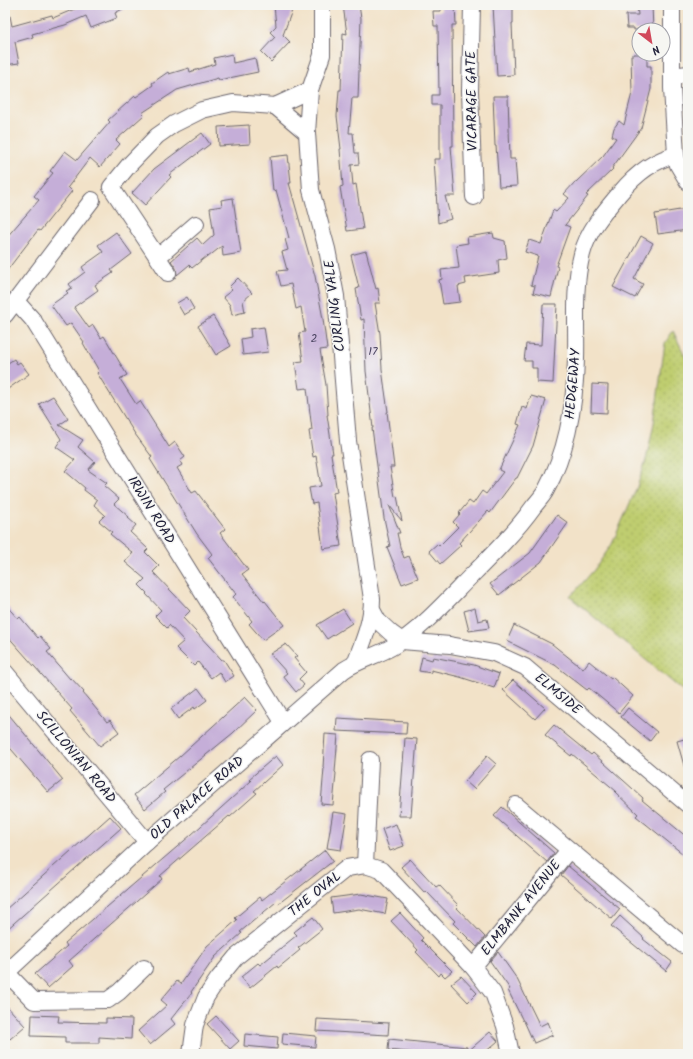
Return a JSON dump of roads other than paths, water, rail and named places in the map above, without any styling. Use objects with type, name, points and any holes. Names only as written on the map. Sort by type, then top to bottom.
[{"type":"street","name":"CURLING VALE","points":[[322,5],[322,55],[310,90],[307,133],[311,190],[327,249],[336,296],[348,441],[372,610],[365,636],[355,663]]},
{"type":"street","name":"VICARAGE GATE","points":[[472,5],[470,91],[474,197]]},
{"type":"street","points":[[672,5],[672,76],[676,155],[678,165],[688,182]]},
{"type":"street","points":[[672,76],[688,74]]},
{"type":"street","points":[[168,274],[112,187],[129,165],[157,136],[174,124],[202,110],[233,103],[275,106],[310,90]]},
{"type":"street","points":[[275,106],[307,133]]},
{"type":"street","name":"HEDGEWAY","points":[[402,641],[444,604],[506,540],[546,491],[562,455],[574,402],[578,279],[585,244],[594,225],[626,187],[653,163],[665,157],[676,155]]},
{"type":"street","points":[[5,315],[92,200]]},
{"type":"street","points":[[158,257],[196,224]]},
{"type":"street","name":"IRWIN ROAD","points":[[16,300],[33,320],[283,722]]},
{"type":"street","points":[[372,610],[378,621],[402,641]]},
{"type":"street","name":"OLD PALACE ROAD","points":[[5,973],[147,842],[344,670],[355,663],[391,648],[402,641]]},
{"type":"street","name":"ELMSIDE","points":[[402,641],[450,645],[494,653],[525,667],[688,805]]},
{"type":"street","name":"SCILLONIAN ROAD","points":[[5,672],[147,842]]},
{"type":"street","points":[[370,760],[366,865],[381,870],[473,967],[493,993],[505,1026],[510,1054]]},
{"type":"street","name":"ELMBANK AVENUE","points":[[516,805],[683,945]]},
{"type":"street","name":"ELMBANK AVENUE","points":[[473,967],[569,850]]},
{"type":"street","name":"THE OVAL","points":[[191,1054],[195,1025],[206,997],[236,957],[347,868],[366,865]]},
{"type":"street","points":[[5,973],[34,1001],[108,1000],[119,992],[144,968]]}]
